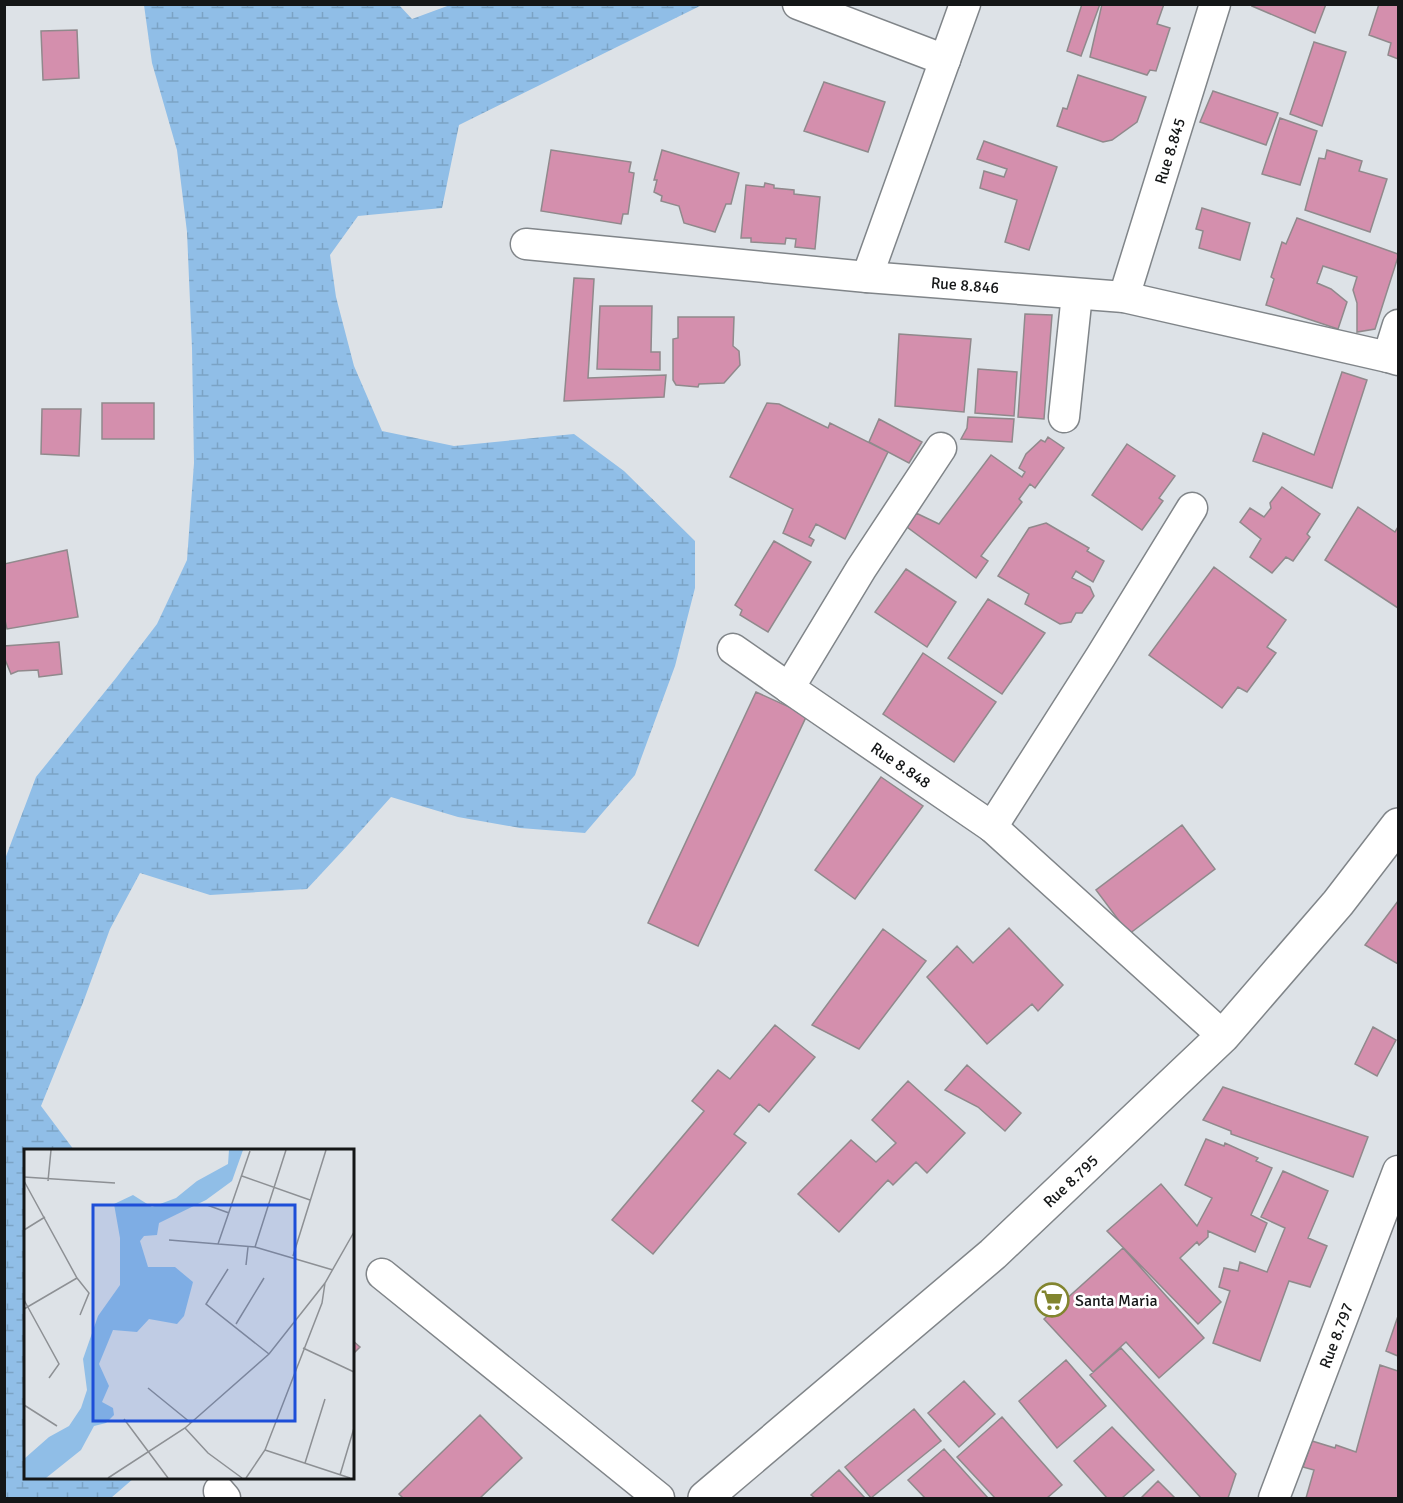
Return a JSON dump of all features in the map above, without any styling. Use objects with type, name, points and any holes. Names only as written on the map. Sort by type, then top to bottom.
[{"type":"highway","name":"Rue 8.795","points":[[705,1498],[993,1254],[1223,1036],[1338,903],[1398,825]]},
{"type":"street","points":[[798,4],[945,60]]},
{"type":"street","points":[[867,277],[965,4]]},
{"type":"street","name":"Rue 8.845","points":[[1124,297],[1215,4]]},
{"type":"street","name":"Rue 8.846","points":[[526,244],[867,277],[1124,297],[1393,359]]},
{"type":"street","points":[[1064,417],[1077,294]]},
{"type":"street","points":[[1393,359],[1398,325]]},
{"type":"street","points":[[789,688],[861,569],[941,448]]},
{"type":"street","points":[[992,827],[1101,657],[1192,508]]},
{"type":"street","name":"Rue 8.848","points":[[733,649],[992,827],[1223,1036]]},
{"type":"street","name":"Rue 8.797","points":[[1274,1498],[1398,1171]]},
{"type":"street","points":[[382,1274],[659,1498]]},
{"type":"green space","points":[[144,5],[399,5],[412,19],[450,5],[702,5],[459,125],[442,208],[358,216],[330,255],[336,297],[354,366],[382,431],[454,446],[574,434],[624,471],[695,541],[695,588],[675,666],[635,775],[585,833],[520,828],[458,817],[391,797],[307,889],[210,895],[140,873],[110,929],[41,1106],[73,1149],[24,1149],[24,1479],[133,1479],[111,1498],[5,1498],[5,859],[36,777],[157,624],[187,560],[194,463],[187,232],[177,150],[152,63]]},
{"type":"building","points":[[1082,4],[1100,4],[1081,56],[1067,51]]},
{"type":"building","points":[[1102,4],[1164,4],[1157,24],[1170,28],[1156,71],[1150,70],[1147,75],[1090,57]]},
{"type":"building","points":[[1253,4],[1326,4],[1315,33],[1252,6]]},
{"type":"building","points":[[1379,4],[1398,4],[1398,59],[1388,55],[1391,43],[1369,35]]},
{"type":"building","points":[[77,30],[79,78],[43,80],[41,31]]},
{"type":"building","points":[[1314,42],[1346,52],[1322,126],[1290,114]]},
{"type":"building","points":[[1078,75],[1146,97],[1137,122],[1112,140],[1103,142],[1057,126],[1063,108],[1067,109]]},
{"type":"building","points":[[824,82],[885,102],[868,152],[804,131]]},
{"type":"building","points":[[1213,91],[1278,113],[1266,145],[1200,122]]},
{"type":"building","points":[[1280,118],[1317,131],[1300,185],[1262,174]]},
{"type":"building","points":[[984,141],[1057,167],[1029,250],[1005,242],[1017,200],[980,188],[984,171],[1004,177],[1007,169],[977,159]]},
{"type":"building","points":[[551,150],[631,162],[629,172],[634,173],[628,214],[623,214],[621,224],[541,211]]},
{"type":"building","points":[[662,150],[739,173],[731,204],[726,204],[715,232],[684,223],[679,206],[661,201],[662,196],[654,192],[657,180],[654,180]]},
{"type":"building","points":[[1327,150],[1362,161],[1359,171],[1387,179],[1370,232],[1305,210],[1319,158],[1325,159]]},
{"type":"building","points":[[765,183],[774,185],[774,188],[794,190],[794,194],[820,197],[815,249],[795,247],[796,239],[786,238],[785,244],[751,242],[751,238],[741,238],[746,185],[764,187]]},
{"type":"building","points":[[1202,208],[1250,223],[1240,260],[1199,248],[1203,231],[1196,229]]},
{"type":"building","points":[[1297,218],[1398,254],[1375,329],[1357,332],[1357,303],[1353,290],[1357,277],[1323,266],[1317,283],[1331,289],[1347,302],[1338,329],[1266,305],[1274,279],[1271,277],[1282,242],[1286,244]]},
{"type":"building","points":[[574,278],[594,279],[588,378],[666,375],[664,397],[564,401]]},
{"type":"building","points":[[600,306],[652,306],[651,352],[660,352],[660,370],[597,369]]},
{"type":"building","points":[[1025,314],[1052,315],[1044,419],[1018,417]]},
{"type":"building","points":[[678,317],[734,317],[733,346],[739,351],[740,365],[724,383],[699,384],[698,387],[676,385],[673,380],[673,339],[678,338]]},
{"type":"building","points":[[899,334],[971,339],[964,412],[895,406]]},
{"type":"building","points":[[978,369],[1017,372],[1014,416],[975,413]]},
{"type":"building","points":[[1342,372],[1367,380],[1332,488],[1253,461],[1263,433],[1314,455]]},
{"type":"building","points":[[102,403],[154,403],[154,439],[102,439]]},
{"type":"building","points":[[767,403],[779,404],[828,428],[830,423],[888,452],[845,539],[816,524],[809,537],[814,540],[811,546],[783,533],[793,509],[730,477]]},
{"type":"building","points":[[42,409],[81,409],[79,456],[41,454]]},
{"type":"building","points":[[968,417],[1014,419],[1012,442],[961,439],[967,428]]},
{"type":"building","points":[[879,419],[922,442],[909,463],[869,442]]},
{"type":"building","points":[[1048,437],[1064,448],[1035,488],[1030,484],[1019,499],[1022,502],[981,556],[988,561],[976,578],[907,527],[916,513],[939,524],[991,455],[1022,477],[1025,472],[1019,468],[1026,454],[1041,440],[1045,442]]},
{"type":"building","points":[[1127,444],[1175,476],[1159,498],[1163,501],[1142,530],[1092,495]]},
{"type":"building","points":[[1282,487],[1320,514],[1307,534],[1310,537],[1293,561],[1286,557],[1272,573],[1250,557],[1261,539],[1240,522],[1250,508],[1264,517],[1271,508],[1270,503]]},
{"type":"building","points":[[1358,507],[1395,532],[1398,527],[1398,608],[1325,560]]},
{"type":"building","points":[[1046,523],[1089,548],[1087,551],[1104,561],[1093,582],[1076,571],[1072,578],[1090,587],[1094,596],[1082,613],[1076,613],[1071,622],[1060,624],[1025,604],[1029,594],[998,576],[1029,528]]},
{"type":"building","points":[[774,541],[811,562],[768,632],[740,615],[742,610],[735,605]]},
{"type":"building","points":[[67,550],[78,617],[7,629],[4,616],[4,564]]},
{"type":"building","points":[[1214,567],[1286,620],[1267,647],[1276,653],[1247,692],[1238,687],[1222,708],[1149,655]]},
{"type":"building","points":[[906,569],[956,602],[927,647],[875,612]]},
{"type":"building","points":[[988,599],[1045,633],[1002,694],[948,658]]},
{"type":"building","points":[[59,642],[62,674],[39,677],[38,670],[18,671],[11,674],[4,657],[4,646]]},
{"type":"building","points":[[923,653],[996,702],[954,762],[883,714]]},
{"type":"building","points":[[756,692],[807,715],[698,946],[648,923]]},
{"type":"building","points":[[881,777],[923,806],[855,899],[815,870]]},
{"type":"building","points":[[1182,825],[1215,869],[1129,934],[1096,890]]},
{"type":"building","points":[[1398,901],[1398,964],[1365,945]]},
{"type":"building","points":[[1009,928],[1063,985],[1038,1011],[1032,1004],[987,1044],[927,977],[957,946],[973,963]]},
{"type":"building","points":[[883,929],[926,961],[859,1049],[812,1025]]},
{"type":"building","points":[[775,1025],[815,1057],[769,1112],[759,1104],[734,1134],[746,1143],[653,1254],[612,1220],[704,1111],[692,1101],[718,1070],[730,1079]]},
{"type":"building","points":[[1373,1027],[1396,1040],[1377,1076],[1355,1064]]},
{"type":"building","points":[[967,1065],[1021,1113],[1005,1131],[978,1107],[945,1090]]},
{"type":"building","points":[[908,1081],[965,1133],[927,1173],[916,1162],[893,1185],[888,1180],[839,1232],[798,1194],[851,1140],[876,1162],[896,1143],[872,1120]]},
{"type":"building","points":[[1223,1087],[1368,1137],[1353,1177],[1231,1134],[1231,1131],[1203,1120]]},
{"type":"building","points":[[1206,1139],[1224,1146],[1225,1143],[1258,1158],[1256,1161],[1272,1168],[1251,1215],[1267,1223],[1255,1252],[1208,1231],[1208,1237],[1199,1245],[1197,1242],[1180,1258],[1221,1302],[1198,1324],[1107,1231],[1161,1184],[1197,1226],[1212,1198],[1185,1185]]},
{"type":"building","points":[[1283,1171],[1328,1191],[1308,1238],[1327,1246],[1310,1287],[1289,1281],[1260,1361],[1213,1343],[1230,1291],[1219,1287],[1224,1268],[1238,1271],[1240,1262],[1267,1272],[1285,1228],[1261,1217]]},
{"type":"building","points":[[1123,1248],[1204,1338],[1159,1378],[1126,1342],[1093,1372],[1044,1319]]},
{"type":"building","points":[[1398,1316],[1398,1356],[1386,1351]]},
{"type":"building","points":[[354,1342],[360,1347],[354,1353]]},
{"type":"building","points":[[1121,1348],[1236,1474],[1228,1498],[1201,1498],[1090,1375]]},
{"type":"building","points":[[1066,1360],[1106,1406],[1057,1448],[1019,1401]]},
{"type":"building","points":[[1380,1365],[1398,1371],[1398,1498],[1306,1498],[1314,1470],[1303,1467],[1312,1441],[1335,1448],[1336,1445],[1356,1452]]},
{"type":"building","points":[[964,1381],[995,1414],[959,1447],[928,1413]]},
{"type":"building","points":[[914,1409],[941,1441],[871,1498],[845,1467]]},
{"type":"building","points":[[480,1415],[522,1458],[480,1498],[403,1498],[399,1494]]},
{"type":"building","points":[[1002,1417],[1062,1485],[1047,1498],[995,1498],[957,1457]]},
{"type":"building","points":[[1112,1427],[1154,1470],[1122,1498],[1107,1498],[1074,1461]]},
{"type":"building","points":[[944,1449],[988,1498],[925,1498],[908,1480]]},
{"type":"building","points":[[839,1470],[865,1498],[815,1498],[811,1495]]},
{"type":"building","points":[[1158,1481],[1175,1498],[1141,1498]]},
{"type":"place","name":"Santa Maria","points":[[1052,1300]]}]
